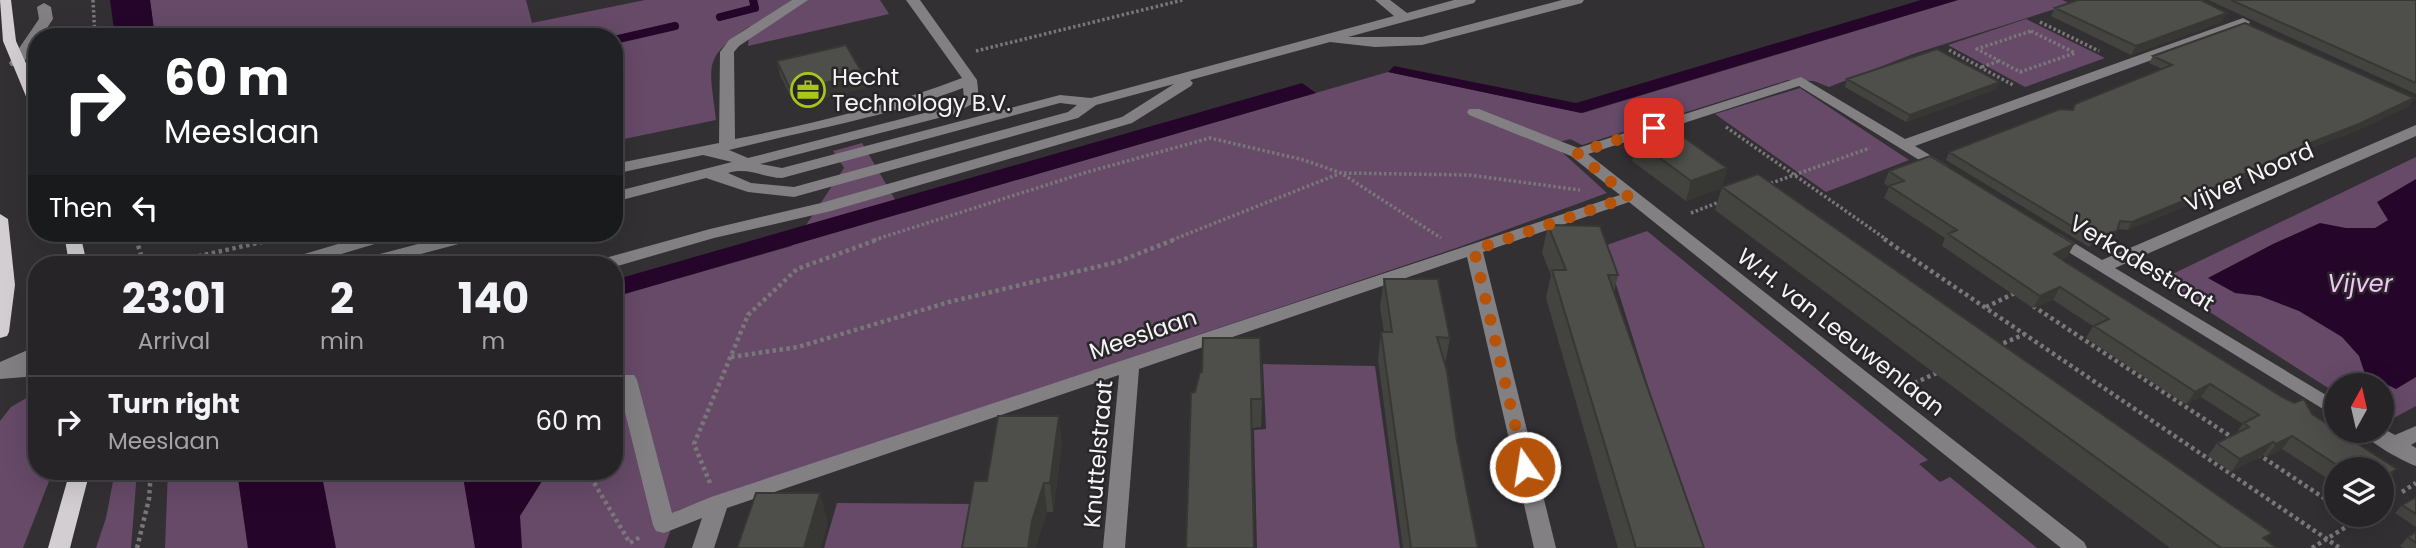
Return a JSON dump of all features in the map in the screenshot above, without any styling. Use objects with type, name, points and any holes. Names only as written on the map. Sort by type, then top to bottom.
[{"type":"main road","points":[[4,0],[3,11],[16,63],[28,88]]},
{"type":"main road","points":[[0,219],[6,285],[0,332]]},
{"type":"main road","points":[[60,548],[78,480]]},
{"type":"street","points":[[727,146],[727,52],[734,43],[801,0]]},
{"type":"street","points":[[623,195],[949,111],[972,100],[970,80],[913,0]]},
{"type":"street","points":[[1382,0],[1404,17]]},
{"type":"street","points":[[704,151],[730,155],[763,172],[782,173],[1060,99],[1091,102],[1469,0]]},
{"type":"street","points":[[1322,38],[1376,43],[1422,41],[1577,0]]},
{"type":"street","points":[[40,28],[46,19],[44,7]]},
{"type":"street","points":[[1899,142],[2249,25],[2222,13]]},
{"type":"street","points":[[16,63],[28,45]]},
{"type":"street","points":[[623,259],[752,223],[825,207],[1128,120],[1197,75]]},
{"type":"street","points":[[623,167],[727,146],[926,97],[970,80]]},
{"type":"street","points":[[1577,153],[1801,81],[1961,181]]},
{"type":"street","points":[[752,223],[794,192],[1073,115],[1091,102]]},
{"type":"street","name":"W.H. van Leeuwenlaan","points":[[1474,112],[1577,153],[1629,197],[2076,548]]},
{"type":"street","name":"Vijver Noord","points":[[2101,267],[2416,130]]},
{"type":"street","points":[[700,176],[726,177],[748,187],[794,192]]},
{"type":"street","name":"Meeslaan","points":[[664,525],[718,503],[1629,197]]},
{"type":"street","name":"Verkadestraat","points":[[2042,231],[2324,403]]},
{"type":"street","points":[[316,256],[362,242]]},
{"type":"street","points":[[406,256],[450,242]]},
{"type":"street","points":[[1467,252],[1545,548]]},
{"type":"street","points":[[0,372],[28,357]]},
{"type":"street","name":"Knuttelstraat","points":[[1114,548],[1130,364]]},
{"type":"street","points":[[0,372],[28,370]]},
{"type":"street","points":[[627,380],[664,525]]},
{"type":"street","points":[[2394,445],[2416,433]]},
{"type":"street","points":[[2391,443],[2416,458]]},
{"type":"street","points":[[703,548],[718,503]]},
{"type":"path","points":[[93,0],[95,28]]},
{"type":"path","points":[[954,57],[1183,0]]},
{"type":"path","points":[[2040,22],[2127,64]]},
{"type":"path","points":[[2031,31],[2052,41],[2075,52],[2020,72],[1977,49],[2031,31]]},
{"type":"path","points":[[2052,41],[2068,36]]},
{"type":"path","points":[[1949,50],[2037,98]]},
{"type":"path","points":[[1981,67],[1999,61]]},
{"type":"path","points":[[1705,112],[1793,176],[2340,548]]},
{"type":"path","points":[[718,503],[694,444],[748,316],[797,269],[911,227],[1084,173],[1210,138],[1304,160],[1341,173],[1467,252]]},
{"type":"path","points":[[1754,190],[1899,142]]},
{"type":"path","points":[[731,357],[798,347],[949,302],[1117,262],[1341,173],[1469,175],[1629,197]]},
{"type":"path","points":[[1662,223],[1727,199]]},
{"type":"path","points":[[199,256],[260,242]]},
{"type":"path","points":[[1986,307],[2025,289]]},
{"type":"path","points":[[2015,293],[2244,446]]},
{"type":"path","points":[[1990,350],[2025,334]]},
{"type":"path","points":[[1884,397],[1943,370]]},
{"type":"path","points":[[2256,453],[2324,498]]},
{"type":"path","points":[[137,548],[149,499],[150,480]]},
{"type":"path","points":[[592,480],[630,543],[664,525]]},
{"type":"path","points":[[2402,492],[2416,483]]},
{"type":"path","points":[[2312,548],[2346,527]]},
{"type":"shaded area","points":[[150,0],[526,0],[532,23],[645,0],[880,0],[889,14],[748,46],[750,26],[723,47],[712,65],[716,120],[623,139],[623,28],[154,28]]},
{"type":"shaded area","points":[[1958,0],[2062,0],[2071,4],[1913,54],[1829,87],[1814,81],[1788,80],[1582,145],[1570,139],[1553,144],[1607,193],[1462,246],[678,510],[664,548],[318,548],[309,480],[623,480],[623,294],[792,246],[844,168],[833,151],[862,143],[903,213],[1388,72],[1583,113]]},
{"type":"shaded area","points":[[2026,19],[2105,58],[2025,87],[1948,45]]},
{"type":"shaded area","points":[[1800,88],[1909,160],[1826,192],[1715,114]]},
{"type":"shaded area","points":[[2416,157],[2416,406],[2394,418],[2394,373],[2324,373],[2324,385],[2160,280]]},
{"type":"shaded area","points":[[1647,231],[1928,460],[1919,464],[1940,482],[1950,477],[2037,548],[1699,548],[1604,246]]},
{"type":"shaded area","points":[[1263,364],[1375,366],[1400,548],[1257,548],[1254,430],[1266,429]]},
{"type":"shaded area","points":[[28,397],[28,480],[49,480],[23,548],[0,548],[0,421],[11,407]]},
{"type":"shaded area","points":[[113,480],[136,480],[131,548],[96,548],[106,518]]},
{"type":"shaded area","points":[[168,480],[238,480],[248,548],[165,548]]},
{"type":"shaded area","points":[[837,503],[975,504],[966,548],[824,548]]},
{"type":"water","points":[[110,0],[150,0],[154,28],[114,28]]},
{"type":"water","points":[[1921,0],[1958,0],[1581,113],[1388,72],[1394,66],[1576,103]]},
{"type":"water","points":[[1302,83],[1316,93],[623,294],[623,277]]},
{"type":"water","name":"Vijver","points":[[2416,179],[2416,377],[2396,389],[2394,373],[2365,373],[2359,356],[2342,337],[2299,311],[2260,296],[2235,293],[2208,278],[2320,223],[2346,228],[2375,228],[2388,220],[2377,202]]},
{"type":"water","points":[[238,480],[323,480],[336,548],[248,548]]},
{"type":"water","points":[[464,480],[543,480],[520,516],[522,548],[475,548]]},
{"type":"building","points":[[2078,0],[2201,0],[2227,13],[2136,46],[2055,8]]},
{"type":"building","points":[[2231,0],[2416,0],[2416,83]]},
{"type":"building","points":[[2245,23],[2414,98],[2203,193],[2132,222],[2120,221],[2117,231],[2093,239],[1949,152],[2060,109],[2073,110],[2075,104],[2172,65],[2153,56]]},
{"type":"building","points":[[846,45],[863,74],[799,89],[789,87],[777,61]]},
{"type":"building","points":[[1937,49],[2000,82],[1910,115],[1847,79]]},
{"type":"building","points":[[1672,129],[1727,168],[1691,181],[1637,141]]},
{"type":"building","points":[[1930,156],[2074,244],[2054,254],[2067,263],[2282,397],[2294,403],[2304,399],[2312,414],[2324,422],[2324,443],[2357,443],[2378,457],[2324,457],[2292,436],[2276,444],[2273,442],[2240,459],[2217,443],[2249,427],[2244,423],[2259,415],[2210,384],[2195,392],[2094,326],[2109,319],[2060,287],[2040,296],[1948,234],[1957,230],[1889,186],[1904,181],[1889,171]]},
{"type":"building","points":[[1758,174],[2272,533],[2263,538],[2277,548],[2221,548],[1722,187]]},
{"type":"building","points":[[1548,225],[1600,226],[1618,275],[1608,275],[1704,548],[1636,548],[1552,270],[1566,270]]},
{"type":"building","points":[[1384,279],[1438,279],[1450,338],[1437,337],[1447,371],[1457,441],[1478,548],[1411,548],[1381,332],[1392,332]]},
{"type":"building","points":[[1203,338],[1260,338],[1262,399],[1251,399],[1254,548],[1186,548],[1191,393],[1195,392],[1202,372]]},
{"type":"building","points":[[998,416],[1059,416],[1050,483],[1044,483],[1032,521],[1028,548],[962,548],[974,481],[987,481]]},
{"type":"building","points":[[756,493],[820,493],[804,548],[737,548]]},
{"type":"building","points":[[2416,497],[2416,514],[2402,505]]},
{"type":"building","points":[[2416,532],[2416,543],[2408,537]]},
{"type":"waterway","points":[[720,17],[755,8],[753,0]]},
{"type":"waterway","points":[[623,38],[675,26]]},
{"type":"place","name":"Hecht Technology B.V.","points":[[808,90]]},
{"type":"route","points":[[1525,467],[1474,250],[1629,197],[1577,153],[1654,128]]}]
